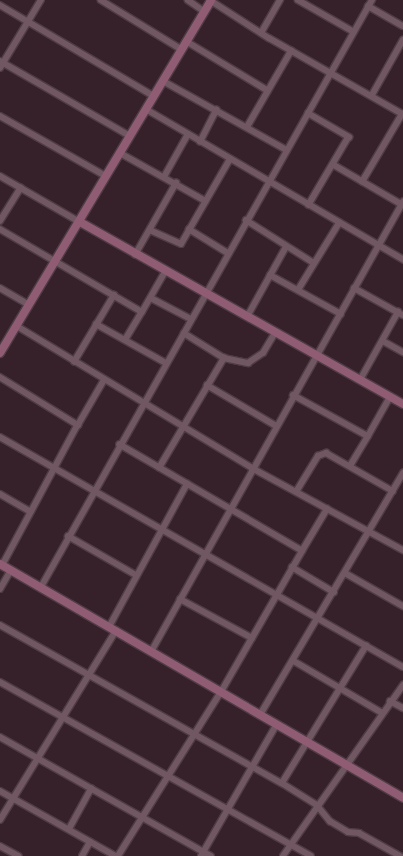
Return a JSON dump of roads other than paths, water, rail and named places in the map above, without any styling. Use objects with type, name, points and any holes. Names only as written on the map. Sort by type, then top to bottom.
[{"type":"street","points":[[42,0],[1,64],[130,136]]},
{"type":"street","points":[[100,0],[181,49]]},
{"type":"street","points":[[188,0],[204,11]]},
{"type":"street","points":[[1,349],[80,222],[210,0],[291,51],[403,114],[362,182]]},
{"type":"street","points":[[261,32],[280,0]]},
{"type":"street","points":[[298,0],[354,32]]},
{"type":"street","points":[[41,587],[93,490],[372,0]]},
{"type":"street","points":[[0,5],[154,96]]},
{"type":"street","points":[[368,6],[403,26]]},
{"type":"street","points":[[372,95],[403,40]]},
{"type":"street","points":[[186,41],[268,90]]},
{"type":"street","points":[[247,127],[291,51]]},
{"type":"street","points":[[163,81],[287,150]]},
{"type":"street","points":[[146,109],[403,259]]},
{"type":"street","points":[[200,142],[216,110]]},
{"type":"street","points":[[308,113],[349,137],[309,205]]},
{"type":"street","points":[[0,116],[106,176]]},
{"type":"street","points":[[164,177],[188,134]]},
{"type":"street","points":[[120,153],[206,201]]},
{"type":"street","points":[[150,230],[178,245],[230,159]]},
{"type":"street","points":[[151,652],[275,425],[317,356],[402,203],[334,165]]},
{"type":"street","points":[[0,176],[165,272],[403,404]]},
{"type":"street","points":[[135,255],[176,183]]},
{"type":"street","points":[[0,221],[21,188]]},
{"type":"street","points":[[246,220],[314,263]]},
{"type":"street","points":[[298,290],[339,223]]},
{"type":"street","points":[[0,229],[142,312]]},
{"type":"street","points":[[189,229],[228,253]]},
{"type":"street","points":[[247,317],[286,246]]},
{"type":"street","points":[[125,340],[165,272]]},
{"type":"street","points":[[270,275],[341,314]]},
{"type":"street","points":[[0,288],[29,305]]},
{"type":"street","points":[[354,288],[400,314],[360,380]]},
{"type":"street","points":[[74,362],[114,296]]},
{"type":"street","points":[[151,298],[191,319]]},
{"type":"street","points":[[96,324],[166,363]]},
{"type":"street","points":[[17,326],[143,404],[252,468],[403,550]]},
{"type":"street","points":[[184,333],[224,358],[239,363],[257,359],[275,333]]},
{"type":"street","points":[[383,341],[403,352]]},
{"type":"street","points":[[159,468],[224,358]]},
{"type":"street","points":[[0,377],[78,425]]},
{"type":"street","points":[[104,380],[52,468],[1,564],[403,798]]},
{"type":"street","points":[[207,386],[275,425]]},
{"type":"street","points":[[293,396],[368,436]]},
{"type":"street","points":[[350,466],[390,397]]},
{"type":"street","points":[[0,437],[403,667]]},
{"type":"street","points":[[120,445],[302,551]]},
{"type":"street","points":[[296,492],[321,454],[326,453],[393,491]]},
{"type":"street","points":[[260,715],[294,661],[403,473]]},
{"type":"street","points":[[109,627],[187,484]]},
{"type":"street","points":[[0,494],[30,511]]},
{"type":"street","points":[[0,791],[117,856],[192,734],[221,692],[327,509]]},
{"type":"street","points":[[68,536],[136,575]]},
{"type":"street","points":[[292,567],[334,592]]},
{"type":"street","points":[[0,589],[11,570]]},
{"type":"street","points":[[345,573],[403,606]]},
{"type":"street","points":[[180,599],[252,638]]},
{"type":"street","points":[[0,625],[89,677],[282,783],[317,805],[330,821],[400,856]]},
{"type":"street","points":[[0,820],[116,631]]},
{"type":"street","points":[[282,783],[366,646]]},
{"type":"street","points":[[294,661],[381,712]]},
{"type":"street","points":[[0,682],[291,843],[311,856]]},
{"type":"street","points":[[283,856],[381,712],[403,685]]},
{"type":"street","points":[[390,700],[403,708]]},
{"type":"street","points":[[202,854],[230,809],[277,724]]},
{"type":"street","points":[[0,738],[141,816],[202,854],[211,856]]},
{"type":"street","points":[[69,829],[91,789]]},
{"type":"street","points":[[82,856],[90,842]]},
{"type":"street","points":[[0,846],[19,856]]}]
